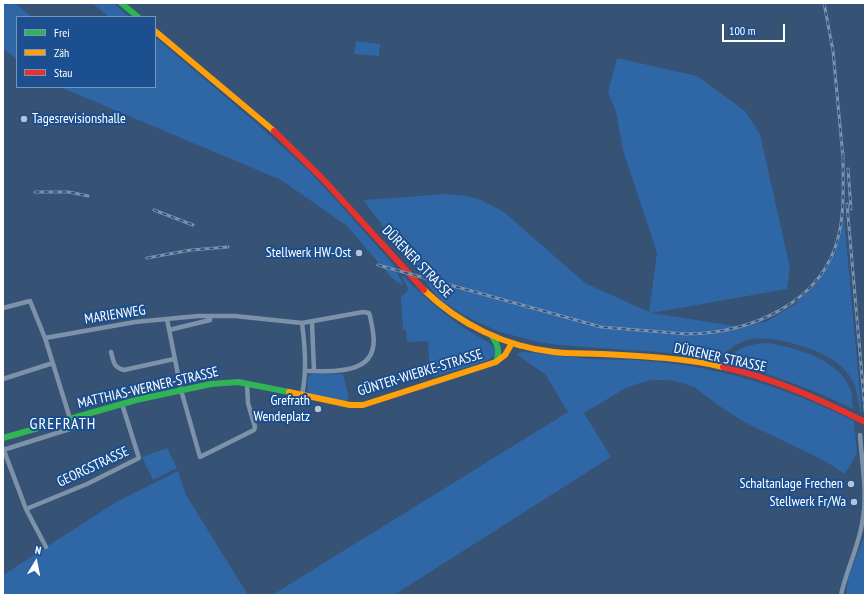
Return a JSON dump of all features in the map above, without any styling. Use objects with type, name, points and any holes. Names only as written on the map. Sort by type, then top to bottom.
[{"type":"main road","points":[[121,3],[137,16]]},
{"type":"main road","name":"DÜRENER STRASSE","points":[[156,32],[287,143],[321,176],[414,280],[436,301],[468,323],[492,336],[512,343],[554,352],[674,359],[748,373],[797,390],[865,422]]},
{"type":"main road","points":[[492,336],[500,350],[499,357],[496,362]]},
{"type":"main road","name":"GÜNTER-WIEBKE-STRASSE","points":[[302,395],[350,405],[363,405],[496,362],[505,355],[512,343]]},
{"type":"main road","name":"MATTHIAS-WERNER-STRASSE","points":[[3,438],[122,404],[220,382],[248,384],[302,395]]},
{"type":"street","points":[[3,308],[30,301],[45,338],[71,418]]},
{"type":"street","name":"MARIENWEG","points":[[45,338],[135,322],[167,319],[210,316],[247,316],[279,322],[302,323],[367,312],[370,316],[374,344],[370,356],[354,369],[336,372],[314,372]]},
{"type":"street","name":"MARIENWEG","points":[[169,330],[210,320],[210,316]]},
{"type":"street","points":[[188,318],[189,325]]},
{"type":"street","points":[[167,319],[181,390],[200,457],[254,430],[255,425],[248,403],[248,384]]},
{"type":"street","points":[[305,372],[314,372],[312,322]]},
{"type":"street","points":[[302,323],[305,344],[305,372],[302,395]]},
{"type":"street","points":[[305,344],[313,343]]},
{"type":"street","points":[[111,352],[115,365],[124,370],[174,359]]},
{"type":"street","points":[[3,379],[53,363]]},
{"type":"street","name":"GEORGSTRASSE","points":[[26,509],[87,484],[139,458],[122,404]]},
{"type":"street","name":"MATTHIAS-WERNER-STRASSE","points":[[3,450],[73,428],[71,418]]},
{"type":"street","points":[[841,595],[845,578],[859,539],[864,513],[864,478],[860,435]]},
{"type":"street","points":[[3,450],[26,509],[46,547]]},
{"type":"shaded area","points":[[10,3],[15,3],[31,16],[16,16],[16,58],[3,49],[3,6]]},
{"type":"shaded area","points":[[92,3],[113,3],[129,16],[108,16]]},
{"type":"shaded area","points":[[156,38],[255,122],[310,172],[393,264],[404,286],[389,275],[347,226],[281,180],[62,88],[156,88]]},
{"type":"shaded area","points":[[356,41],[380,44],[379,56],[354,54]]},
{"type":"shaded area","points":[[617,58],[697,76],[745,111],[760,134],[790,268],[787,289],[651,313],[742,327],[768,321],[795,304],[817,283],[833,256],[840,238],[844,217],[862,415],[852,380],[841,367],[826,355],[805,347],[781,341],[759,338],[746,340],[733,347],[718,360],[673,353],[558,345],[538,342],[500,332],[477,322],[439,299],[363,200],[446,194],[467,196],[481,200],[504,212],[585,283],[649,312],[657,253],[623,150],[616,112],[608,92]]},
{"type":"shaded area","points":[[402,275],[425,297],[450,317],[492,346],[495,349],[494,356],[481,363],[433,377],[430,372],[428,341],[407,342],[406,330],[403,330],[401,296],[406,293],[408,289]]},
{"type":"shaded area","points":[[768,343],[804,352],[828,363],[845,380],[851,391],[853,409],[796,384],[737,365],[734,361],[734,355],[741,348]]},
{"type":"shaded area","points":[[521,352],[591,359],[642,360],[677,364],[729,374],[754,381],[804,398],[854,421],[857,453],[845,474],[825,461],[744,422],[694,387],[668,380],[652,380],[626,388],[584,413],[611,457],[394,595],[272,595],[568,412],[545,374],[516,354]]},
{"type":"shaded area","points":[[311,374],[343,374],[349,399],[344,401],[310,394],[307,390],[308,377]]},
{"type":"shaded area","points":[[167,448],[177,468],[153,480],[142,457]]},
{"type":"shaded area","points":[[178,471],[186,495],[248,595],[3,595],[3,575],[116,502]]},
{"type":"shaded area","points":[[865,534],[865,595],[846,595],[848,578]]},
{"type":"railway","points":[[824,3],[833,51],[843,158]]},
{"type":"railway","points":[[378,265],[601,327],[687,334],[735,328],[758,321],[780,310],[799,297],[816,281],[829,261],[838,238],[842,217],[843,153]]},
{"type":"railway","points":[[848,169],[851,209]]},
{"type":"railway","points":[[35,192],[69,192],[88,196]]},
{"type":"railway","points":[[847,204],[865,411]]},
{"type":"railway","points":[[154,210],[193,225]]},
{"type":"railway","points":[[147,258],[191,250],[228,247]]},
{"type":"traffic: fast","points":[[121,3],[137,16]]},
{"type":"traffic: fast","points":[[492,336],[498,349],[496,362]]},
{"type":"traffic: fast","points":[[3,438],[136,400],[211,384],[238,382],[289,392]]},
{"type":"traffic: slow","points":[[156,32],[274,131]]},
{"type":"traffic: slow","points":[[424,290],[452,313],[468,323],[484,332],[518,345],[554,352],[663,358],[693,361],[723,367]]},
{"type":"traffic: slow","points":[[289,392],[350,405],[363,405],[496,362],[505,355],[512,343]]},
{"type":"traffic: jam","points":[[274,131],[322,178],[424,290]]},
{"type":"traffic: jam","points":[[723,367],[778,383],[865,422]]},
{"type":"place","name":"Tagesrevisionshalle","points":[[24,119]]},
{"type":"place","name":"Stellwerk HW-Ost","points":[[359,253]]},
{"type":"place","name":"Grefrath Wendeplatz","points":[[318,409]]},
{"type":"place","name":"Schaltanlage Frechen","points":[[851,484]]},
{"type":"place","name":"Stellwerk Fr/Wa","points":[[854,502]]},
{"type":"district","name":"GREFRATH","points":[[63,424]]}]
